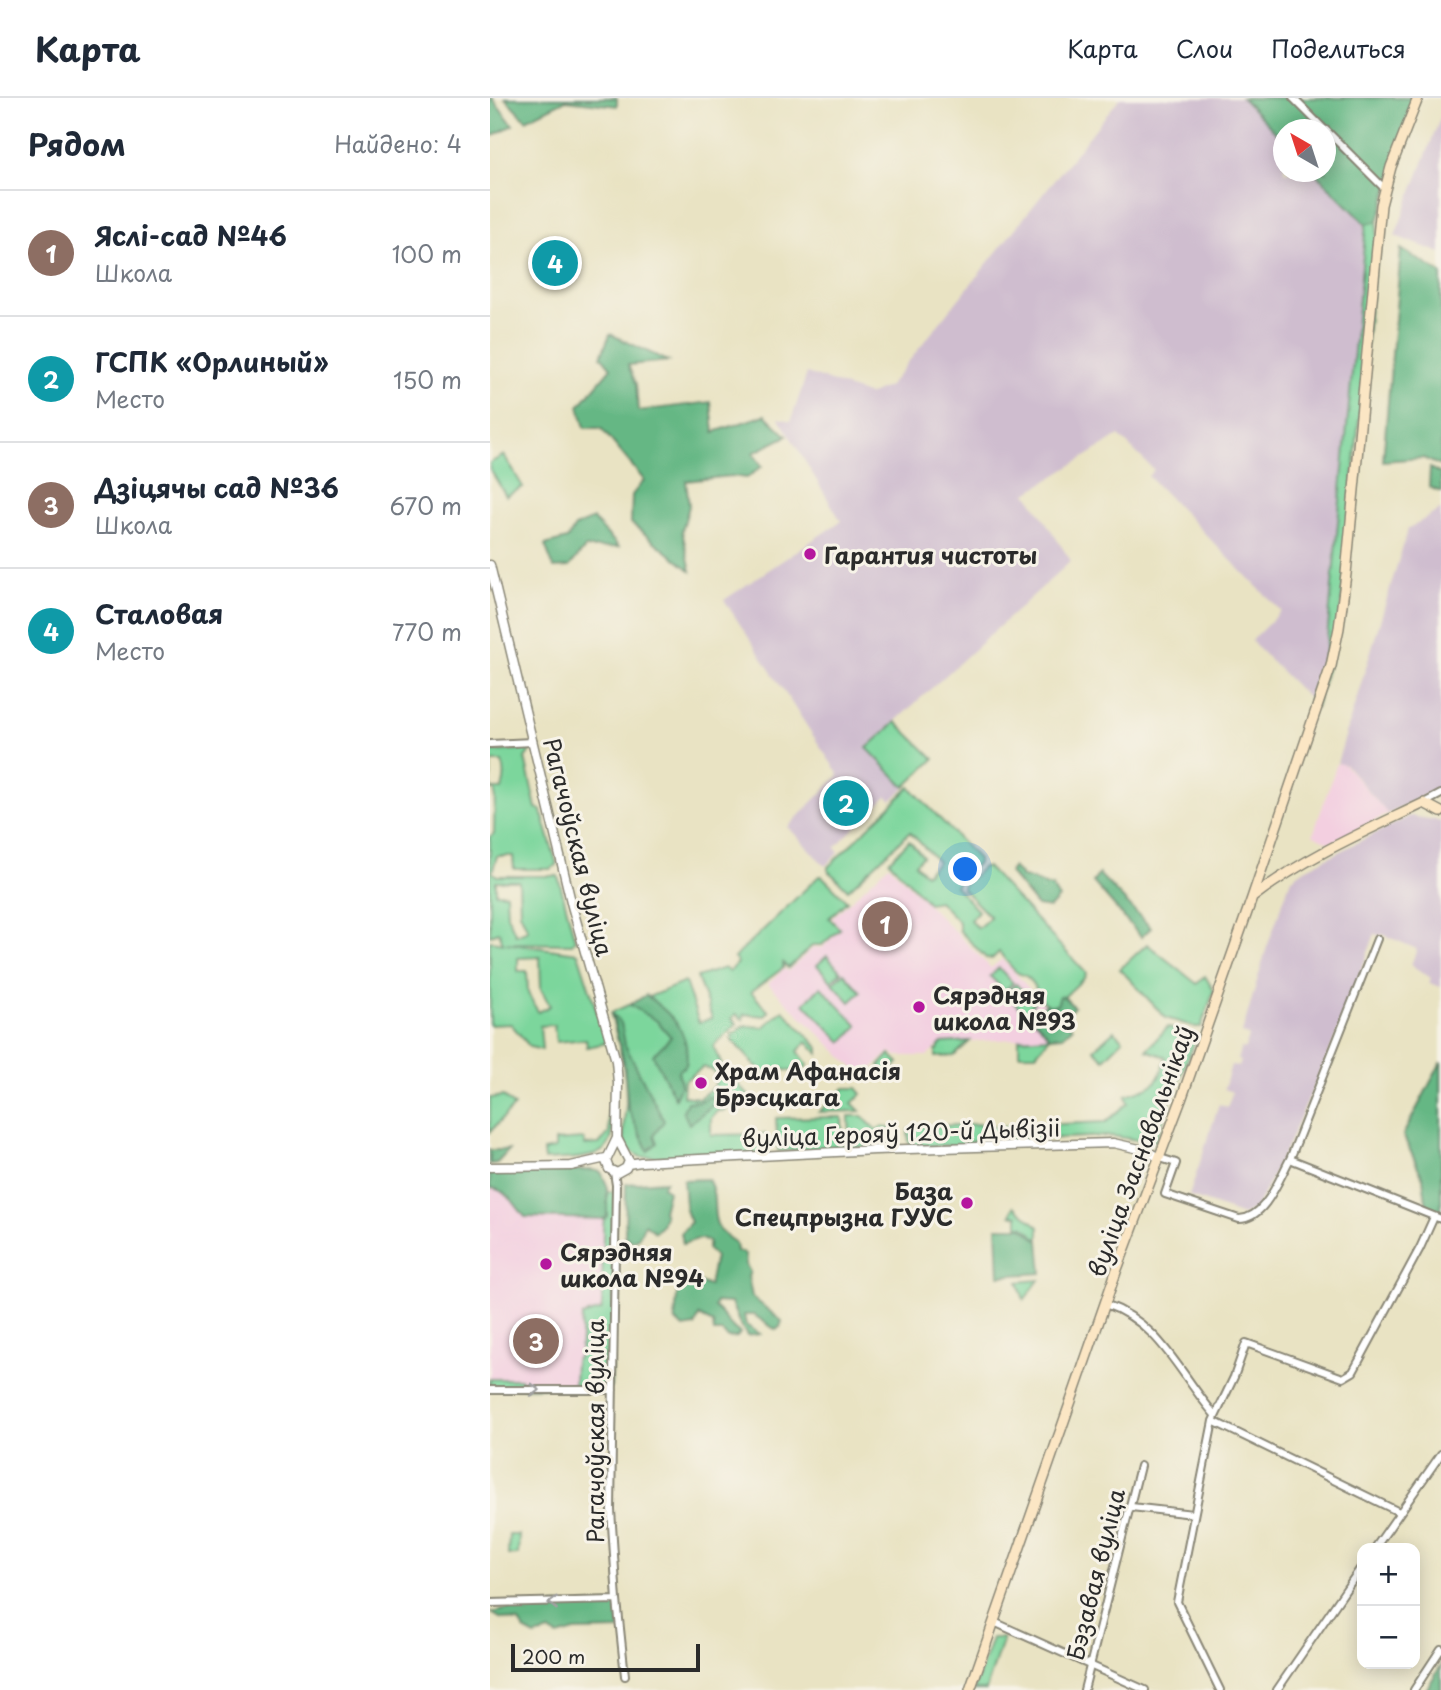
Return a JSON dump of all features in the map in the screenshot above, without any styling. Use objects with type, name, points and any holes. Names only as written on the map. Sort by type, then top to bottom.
[{"type":"main road","name":"вуліца Заснавальнікаў","points":[[970,1690],[1105,1304],[1252,898],[1331,666],[1339,628],[1358,455],[1378,221],[1391,167],[1418,98]]},
{"type":"main road","points":[[1252,898],[1273,881],[1318,854],[1424,803],[1441,812]]},
{"type":"street","points":[[1293,98],[1314,119]]},
{"type":"street","points":[[1336,141],[1385,189]]},
{"type":"street","name":"Рагачоўская вуліца","points":[[490,565],[575,918],[616,1061],[618,1162],[611,1510],[625,1676]]},
{"type":"street","points":[[490,744],[533,742]]},
{"type":"street","points":[[1424,803],[1441,794]]},
{"type":"street","name":"вуліца Заснавальнікаў","points":[[1160,1158],[1176,1163],[1166,1194],[1239,1219],[1245,1219],[1258,1211],[1290,1159],[1377,939]]},
{"type":"street","name":"вуліца Герояў 120-й Дывізіі","points":[[490,1167],[571,1166],[874,1150],[1113,1143],[1144,1150],[1160,1158]]},
{"type":"street","points":[[1220,1690],[1177,1602],[1214,1418],[1234,1377],[1246,1343],[1343,1378],[1349,1377],[1438,1218],[1290,1159]]},
{"type":"street","points":[[1105,1304],[1123,1310],[1145,1327],[1173,1356],[1214,1418],[1399,1512]]},
{"type":"street","points":[[490,1390],[613,1390]]},
{"type":"street","points":[[1378,1543],[1441,1454]]},
{"type":"street","name":"Бэзавая вуліца","points":[[1084,1690],[1140,1466]]},
{"type":"street","points":[[1131,1507],[1193,1514]]},
{"type":"street","points":[[1277,1690],[1357,1573]]},
{"type":"street","points":[[490,1603],[617,1600]]},
{"type":"street","points":[[994,1622],[1145,1690]]},
{"type":"street","points":[[1414,1690],[1441,1649]]},
{"type":"shaded area","points":[[1120,98],[1242,98],[1273,130],[1273,182],[1324,182],[1366,224],[1326,650],[1309,699],[1251,641],[1281,611],[1148,476],[1154,470],[1119,436],[1027,493],[1071,561],[866,748],[905,788],[892,800],[887,796],[835,847],[839,852],[825,866],[788,827],[839,775],[724,600],[841,521],[779,418],[791,421],[807,373],[869,395],[889,386]]},
{"type":"shaded area","points":[[1441,116],[1441,253],[1395,236]]},
{"type":"shaded area","points":[[1441,509],[1441,787],[1388,814],[1346,765],[1337,763],[1408,529]]},
{"type":"shaded area","points":[[1337,763],[1345,765],[1388,814],[1330,843],[1313,835]]},
{"type":"shaded area","points":[[1410,816],[1441,821],[1441,987],[1429,983],[1431,978],[1411,965],[1417,949],[1382,934],[1375,934],[1332,1046],[1285,1151],[1255,1209],[1243,1215],[1189,1196],[1219,1104],[1227,1107],[1230,1100],[1232,1092],[1224,1089],[1231,1065],[1239,1067],[1241,1061],[1237,1060],[1241,1048],[1245,1049],[1249,1036],[1242,1033],[1266,950],[1291,879],[1305,869]]},
{"type":"shaded area","name":"Сярэдняя школа №93","points":[[889,865],[991,968],[1002,959],[1063,1025],[1050,1037],[942,1043],[927,1056],[897,1056],[890,1052],[863,1077],[768,984],[784,969],[788,971],[814,947],[822,948],[841,929],[832,918]]},
{"type":"shaded area","name":"Сярэдняя школа №94","points":[[494,1187],[508,1195],[525,1217],[604,1219],[602,1310],[582,1317],[580,1355],[575,1361],[574,1385],[526,1386],[520,1379],[490,1379],[490,1188]]},
{"type":"green space","points":[[490,98],[513,125],[490,137]]},
{"type":"green space","points":[[505,98],[617,98],[617,106],[566,100],[526,120]]},
{"type":"green space","points":[[1242,98],[1418,98],[1378,221],[1366,224],[1324,182],[1336,182],[1336,119],[1273,119],[1273,130]]},
{"type":"green space","points":[[1378,221],[1339,628],[1316,707],[1309,699],[1326,650],[1366,224]]},
{"type":"green space","points":[[1401,249],[1441,273],[1441,466],[1423,458],[1383,461]]},
{"type":"green space","points":[[610,334],[668,361],[628,365],[636,384],[638,411],[711,402],[714,432],[765,415],[787,436],[753,453],[762,466],[747,478],[731,476],[686,481],[689,506],[682,531],[691,571],[631,523],[632,495],[644,480],[601,428],[585,428],[579,406],[611,368],[601,356]]},
{"type":"green space","points":[[504,455],[523,487],[506,496],[490,469],[490,463]]},
{"type":"green space","points":[[1430,468],[1441,474],[1441,492],[1429,487]]},
{"type":"green space","points":[[593,519],[619,547],[585,548],[569,567],[554,568],[545,545],[567,539],[575,527]]},
{"type":"green space","points":[[896,722],[934,759],[905,787],[867,748]]},
{"type":"green space","points":[[530,751],[525,758],[536,808],[541,810],[557,865],[550,869],[514,869],[513,856],[497,856],[492,872],[497,876],[558,876],[575,940],[572,944],[503,943],[499,932],[490,935],[490,837],[494,833],[495,790],[490,790],[490,752]],"holes":[[[491,762],[502,762],[505,776],[502,789],[491,789]],[[496,881],[519,881],[520,912],[528,930],[516,935],[507,915],[506,894],[496,893]]]},
{"type":"green space","points":[[910,787],[978,859],[978,863],[955,886],[978,911],[970,920],[978,928],[990,917],[963,889],[983,867],[987,867],[1086,973],[1064,997],[1061,996],[1057,1005],[1051,1006],[1043,1001],[1027,977],[1015,971],[999,952],[992,959],[986,958],[959,930],[959,922],[939,901],[928,903],[889,861],[909,841],[923,856],[915,864],[925,874],[938,862],[910,832],[848,890],[828,870],[828,867]]},
{"type":"green space","points":[[1013,867],[1022,877],[1052,887],[1059,898],[1050,908],[1037,906],[1009,872]]},
{"type":"green space","points":[[1099,874],[1151,928],[1141,937],[1093,882]]},
{"type":"green space","points":[[819,876],[847,901],[829,918],[840,929],[822,945],[813,945],[788,968],[783,963],[783,968],[751,992],[769,1012],[765,1016],[744,1014],[743,1020],[736,1014],[732,1018],[737,1024],[713,1046],[724,1070],[749,1096],[745,1101],[726,1102],[726,1110],[717,1111],[711,1118],[711,1135],[765,1134],[765,1155],[641,1157],[630,1149],[625,1141],[625,1077],[611,1015],[614,1011],[685,982],[699,1023],[712,1018],[697,977],[724,968],[729,972],[738,963],[734,958]],"holes":[[[703,1067],[716,1074],[715,1086],[699,1098],[683,1096],[684,1081]]]},
{"type":"green space","points":[[490,941],[578,953],[607,1043],[587,1047],[586,1039],[556,1042],[554,1025],[540,1026],[542,1050],[530,1047],[511,1024],[490,1025]],"holes":[[[540,957],[541,989],[550,1006],[538,1012],[528,993],[527,971],[518,971],[518,958]]]},
{"type":"green space","points":[[1147,944],[1197,984],[1205,976],[1214,991],[1198,1028],[1166,1018],[1120,969]]},
{"type":"green space","points":[[827,956],[841,972],[831,981],[817,965]]},
{"type":"green space","points":[[999,968],[1013,983],[1004,991],[990,976]]},
{"type":"green space","points":[[844,973],[861,992],[850,1002],[833,983]]},
{"type":"green space","points":[[1016,984],[1034,1003],[1024,1013],[1006,993]]},
{"type":"green space","points":[[821,987],[858,1026],[842,1042],[804,1003]]},
{"type":"green space","points":[[646,995],[677,1024],[685,1042],[686,1065],[678,1071],[681,1085],[675,1098],[653,1055],[671,1037],[657,1021],[630,1005]]},
{"type":"green space","points":[[1060,996],[1074,1007],[1063,1018],[1072,1028],[1063,1036],[1050,1037],[1032,1017],[1046,1004],[1051,1007],[1057,1005]]},
{"type":"green space","points":[[783,1010],[819,1048],[819,1054],[807,1042],[798,1051],[808,1065],[799,1073],[781,1069],[771,1078],[767,1078],[732,1040],[732,1035],[743,1026],[764,1027]]},
{"type":"green space","points":[[612,1014],[621,1023],[625,1045],[664,1121],[654,1135],[657,1143],[648,1151],[628,1109],[624,1062]]},
{"type":"green space","points":[[1168,1027],[1196,1039],[1180,1078],[1170,1094],[1170,1102],[1155,1141],[1112,1136],[992,1141],[993,1127],[1106,1122],[1128,1103],[1126,1095],[1154,1084],[1157,1080],[1166,1057],[1146,1050]]},
{"type":"green space","points":[[1114,1031],[1123,1040],[1104,1059],[1094,1049]]},
{"type":"green space","points":[[1050,1037],[1036,1054],[1019,1054],[1019,1039]]},
{"type":"green space","points":[[970,1041],[954,1056],[936,1057],[936,1050],[942,1043]]},
{"type":"green space","points":[[890,1054],[899,1063],[886,1074],[879,1066]]},
{"type":"green space","points":[[1441,1062],[1441,1213],[1427,1209],[1423,1178],[1403,1135]]},
{"type":"green space","points":[[845,1088],[857,1088],[862,1094],[852,1103],[860,1111],[819,1112]]},
{"type":"green space","points":[[503,1096],[514,1106],[490,1132],[490,1098]]},
{"type":"green space","points":[[711,1096],[718,1101],[689,1124],[683,1111],[687,1102],[700,1101]]},
{"type":"green space","points":[[608,1110],[614,1110],[613,1132],[601,1152],[583,1157],[544,1160],[543,1151],[555,1149],[555,1141],[584,1139],[585,1145],[599,1144],[609,1133]]},
{"type":"green space","points":[[849,1116],[862,1116],[876,1130],[883,1126],[896,1131],[899,1143],[850,1148]]},
{"type":"green space","points":[[842,1117],[843,1148],[778,1151],[776,1118]]},
{"type":"green space","points":[[980,1124],[983,1139],[980,1144],[912,1147],[909,1143],[908,1130],[914,1127]]},
{"type":"green space","points":[[490,1150],[509,1150],[497,1163],[490,1164]]},
{"type":"green space","points":[[490,1172],[601,1172],[607,1185],[607,1216],[604,1219],[525,1217],[506,1194],[490,1188]]},
{"type":"green space","points":[[708,1179],[719,1228],[736,1243],[737,1251],[745,1254],[752,1297],[782,1321],[776,1330],[754,1315],[744,1315],[746,1325],[760,1334],[747,1336],[731,1303],[716,1302],[714,1307],[740,1333],[737,1337],[728,1338],[722,1332],[714,1332],[713,1323],[699,1316],[695,1326],[683,1328],[675,1320],[678,1284],[687,1284],[693,1279],[709,1286],[715,1256],[707,1249],[709,1242],[699,1239],[683,1244],[681,1232],[691,1222],[685,1207],[683,1180]]},
{"type":"green space","points":[[666,1181],[662,1187],[668,1191],[662,1225],[655,1232],[645,1224],[638,1238],[632,1241],[625,1236],[626,1184]]},
{"type":"green space","points":[[606,1192],[616,1192],[611,1387],[490,1388],[490,1379],[520,1379],[526,1386],[574,1385],[575,1361],[580,1355],[582,1316],[602,1310]]},
{"type":"green space","points":[[1014,1206],[1039,1227],[1039,1240],[1023,1226],[1018,1226],[1018,1215],[1011,1215]]},
{"type":"green space","points":[[997,1227],[1022,1227],[1039,1241],[1042,1273],[999,1276]]},
{"type":"green space","points":[[1039,1280],[1024,1300],[1018,1282]]},
{"type":"green space","points":[[509,1535],[519,1535],[518,1555],[508,1555]]},
{"type":"green space","points":[[617,1604],[620,1630],[575,1631],[558,1636],[550,1632],[535,1636],[524,1630],[519,1622],[500,1618],[492,1613],[514,1607]]},
{"type":"green space","points":[[992,1638],[1003,1638],[986,1690],[974,1690]]},
{"type":"green space","points":[[1441,1665],[1441,1690],[1426,1690]]},
{"type":"place","name":"Сталовая","points":[[555,263]]},
{"type":"place","name":"Гарантия чистоты","points":[[810,554]]},
{"type":"place","name":"ГСПК «Орлиный»","points":[[846,803]]},
{"type":"place","name":"Яслі-сад №46","points":[[885,924]]},
{"type":"place","name":"Сярэдняя школа №93","points":[[919,1007]]},
{"type":"place","name":"Храм Афанасія Брэсцкага","points":[[701,1083]]},
{"type":"place","name":"База Спецпрызна ГУУС","points":[[967,1203]]},
{"type":"place","name":"Сярэдняя школа №94","points":[[546,1264]]},
{"type":"place","name":"Дзіцячы сад №36","points":[[536,1341]]}]
